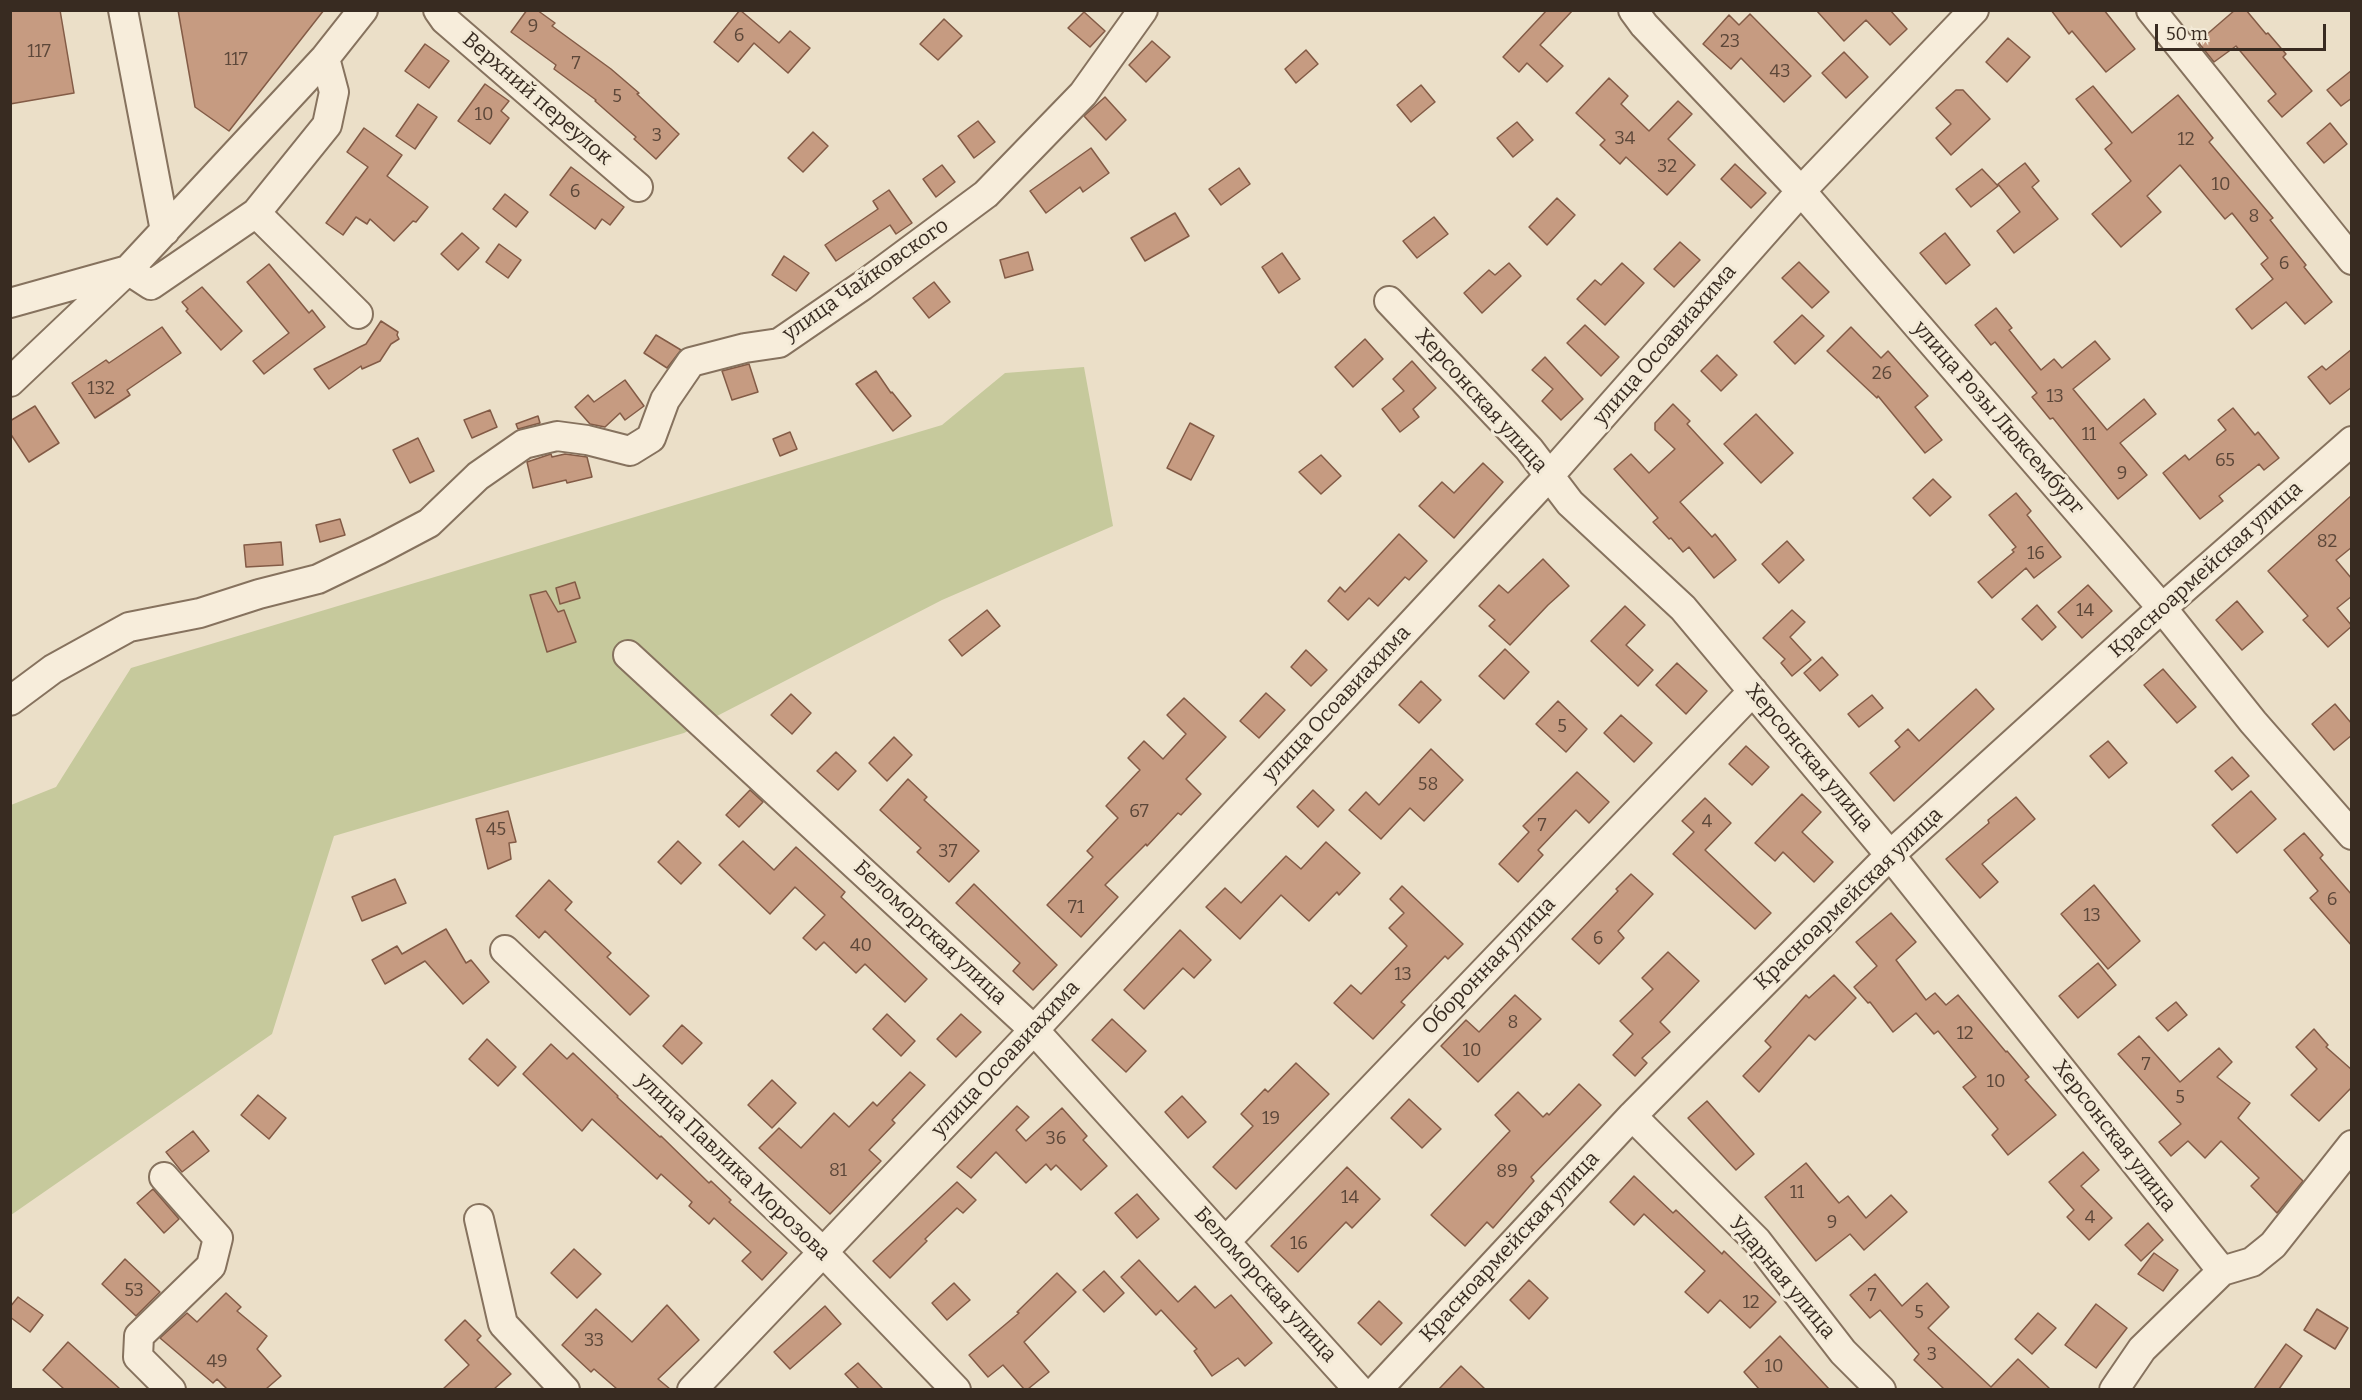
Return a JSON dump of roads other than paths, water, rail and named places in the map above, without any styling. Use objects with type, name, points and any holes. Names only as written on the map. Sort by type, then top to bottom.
[{"type":"street","points":[[123,10],[165,231]]},
{"type":"street","points":[[10,382],[128,270],[325,58],[363,10]]},
{"type":"street","name":"Верхний переулок","points":[[438,10],[446,20],[638,187]]},
{"type":"street","name":"улица Чайковского","points":[[10,701],[53,669],[129,627],[200,613],[259,594],[318,579],[378,550],[429,523],[478,476],[524,444],[557,436],[587,440],[630,451],[651,438],[665,400],[691,362],[745,348],[779,343],[862,286],[986,194],[1083,94],[1143,10]]},
{"type":"street","name":"улица Розы Люксембург","points":[[1633,10],[1644,25],[1801,191],[2162,608],[2253,722],[2352,836]]},
{"type":"street","name":"улица Осоавиахима","points":[[692,1389],[1034,1030],[1549,476],[1801,191],[1974,10]]},
{"type":"street","points":[[2151,10],[2352,260]]},
{"type":"street","points":[[10,303],[128,270],[151,285],[256,213],[327,125],[334,92],[325,58]]},
{"type":"street","points":[[256,213],[358,314]]},
{"type":"street","name":"Херсонская улица","points":[[1389,301],[1529,449],[1570,503],[1683,608],[1890,855],[2222,1271]]},
{"type":"street","name":"Красноармейская улица","points":[[1377,1389],[1632,1116],[1890,855],[2162,608],[2352,441]]},
{"type":"street","name":"Беломорская улица","points":[[628,656],[1034,1030],[1359,1389]]},
{"type":"street","name":"Оборонная улица","points":[[1226,1241],[1753,691]]},
{"type":"street","name":"улица Павлика Морозова","points":[[505,950],[824,1253],[956,1389]]},
{"type":"street","name":"Ударная улица","points":[[1632,1116],[1757,1241],[1843,1352],[1881,1389]]},
{"type":"street","points":[[2114,1389],[2142,1348],[2222,1271],[2252,1262],[2273,1245],[2352,1145]]},
{"type":"street","points":[[164,1177],[218,1238],[211,1266],[138,1336],[138,1357],[171,1389]]},
{"type":"street","points":[[478,1219],[502,1324],[565,1389]]}]
